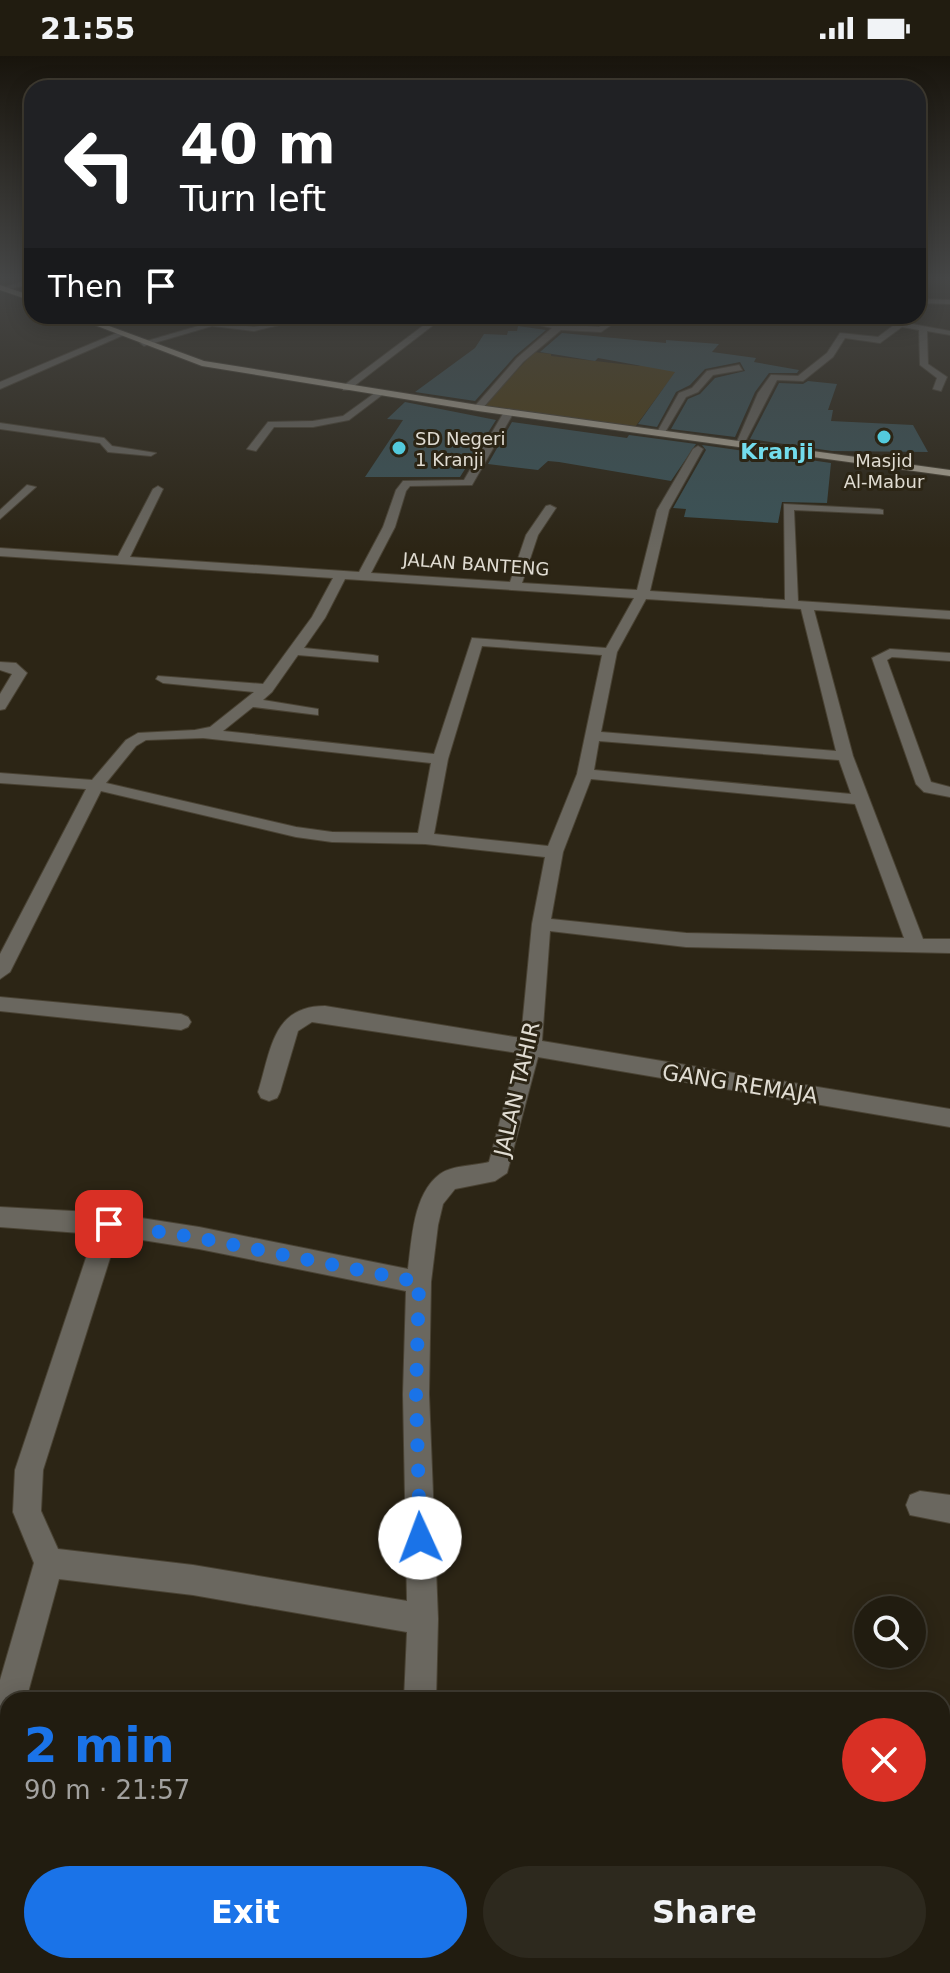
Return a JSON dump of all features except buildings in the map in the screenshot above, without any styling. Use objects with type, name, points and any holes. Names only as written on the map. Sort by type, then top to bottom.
[{"type":"main road","points":[[243,369],[478,408],[950,473]]},
{"type":"street","points":[[0,386],[33,369]]},
{"type":"street","points":[[346,388],[370,369]]},
{"type":"street","points":[[478,408],[512,369]]},
{"type":"street","points":[[660,432],[682,395],[695,390],[710,373],[731,369]]},
{"type":"street","points":[[739,444],[773,378],[800,379],[808,369]]},
{"type":"street","points":[[931,369],[942,377],[938,389]]},
{"type":"street","points":[[0,370],[24,373]]},
{"type":"street","points":[[252,449],[271,424],[313,424],[346,418],[379,393]]},
{"type":"street","points":[[364,575],[389,527],[401,490],[411,482],[468,483],[509,412]]},
{"type":"street","points":[[0,426],[106,442],[108,449],[151,453]]},
{"type":"street","name":"JALAN TAHIR","points":[[420,1692],[423,1619],[416,1394],[419,1282],[426,1225],[438,1193],[448,1181],[495,1171],[499,1166],[531,1045],[541,924],[554,852],[585,774],[610,652],[643,593],[663,510],[698,449]]},
{"type":"street","points":[[0,516],[31,487]]},
{"type":"street","points":[[122,560],[158,489]]},
{"type":"street","points":[[879,512],[788,506],[799,604],[845,756],[872,821],[916,946]]},
{"type":"street","points":[[515,585],[532,535],[550,508]]},
{"type":"street","name":"JALAN BANTENG","points":[[0,552],[950,615]]},
{"type":"street","points":[[206,734],[267,689],[297,651],[341,574]]},
{"type":"street","points":[[425,839],[440,759],[477,641],[610,652]]},
{"type":"street","points":[[297,651],[373,659]]},
{"type":"street","points":[[950,657],[890,653],[879,658],[924,784],[930,789],[950,792]]},
{"type":"street","points":[[0,666],[11,666],[20,673],[0,706]]},
{"type":"street","points":[[163,679],[267,689]]},
{"type":"street","points":[[250,702],[313,712]]},
{"type":"street","points":[[0,972],[96,785],[135,739],[143,736],[206,734],[440,759]]},
{"type":"street","points":[[593,736],[845,756]]},
{"type":"street","points":[[585,774],[861,800]]},
{"type":"street","points":[[0,778],[96,785],[296,832],[332,837],[425,839],[554,852]]},
{"type":"street","points":[[541,924],[686,940],[950,946]]},
{"type":"street","points":[[0,1004],[181,1022]]},
{"type":"street","name":"GANG REMAJA","points":[[269,1092],[289,1027],[308,1014],[325,1014],[531,1045],[673,1074],[950,1118]]},
{"type":"street","points":[[0,1217],[109,1224],[199,1238],[419,1282]]},
{"type":"street","points":[[12,1692],[49,1563],[27,1512],[29,1470],[109,1224]]},
{"type":"street","points":[[920,1505],[950,1509]]},
{"type":"street","points":[[49,1563],[193,1580],[423,1619]]},
{"type":"shaded area","points":[[518,369],[677,369],[635,427],[484,406]]},
{"type":"place","name":"Masjid Al-Mabur","points":[[884,437]]},
{"type":"place","name":"SD Negeri 1 Kranji","points":[[399,448]]},
{"type":"district","name":"Kranji","points":[[777,451]]},
{"type":"route","points":[[109,1224],[199,1238],[419,1282],[416,1394],[420,1538]]}]
